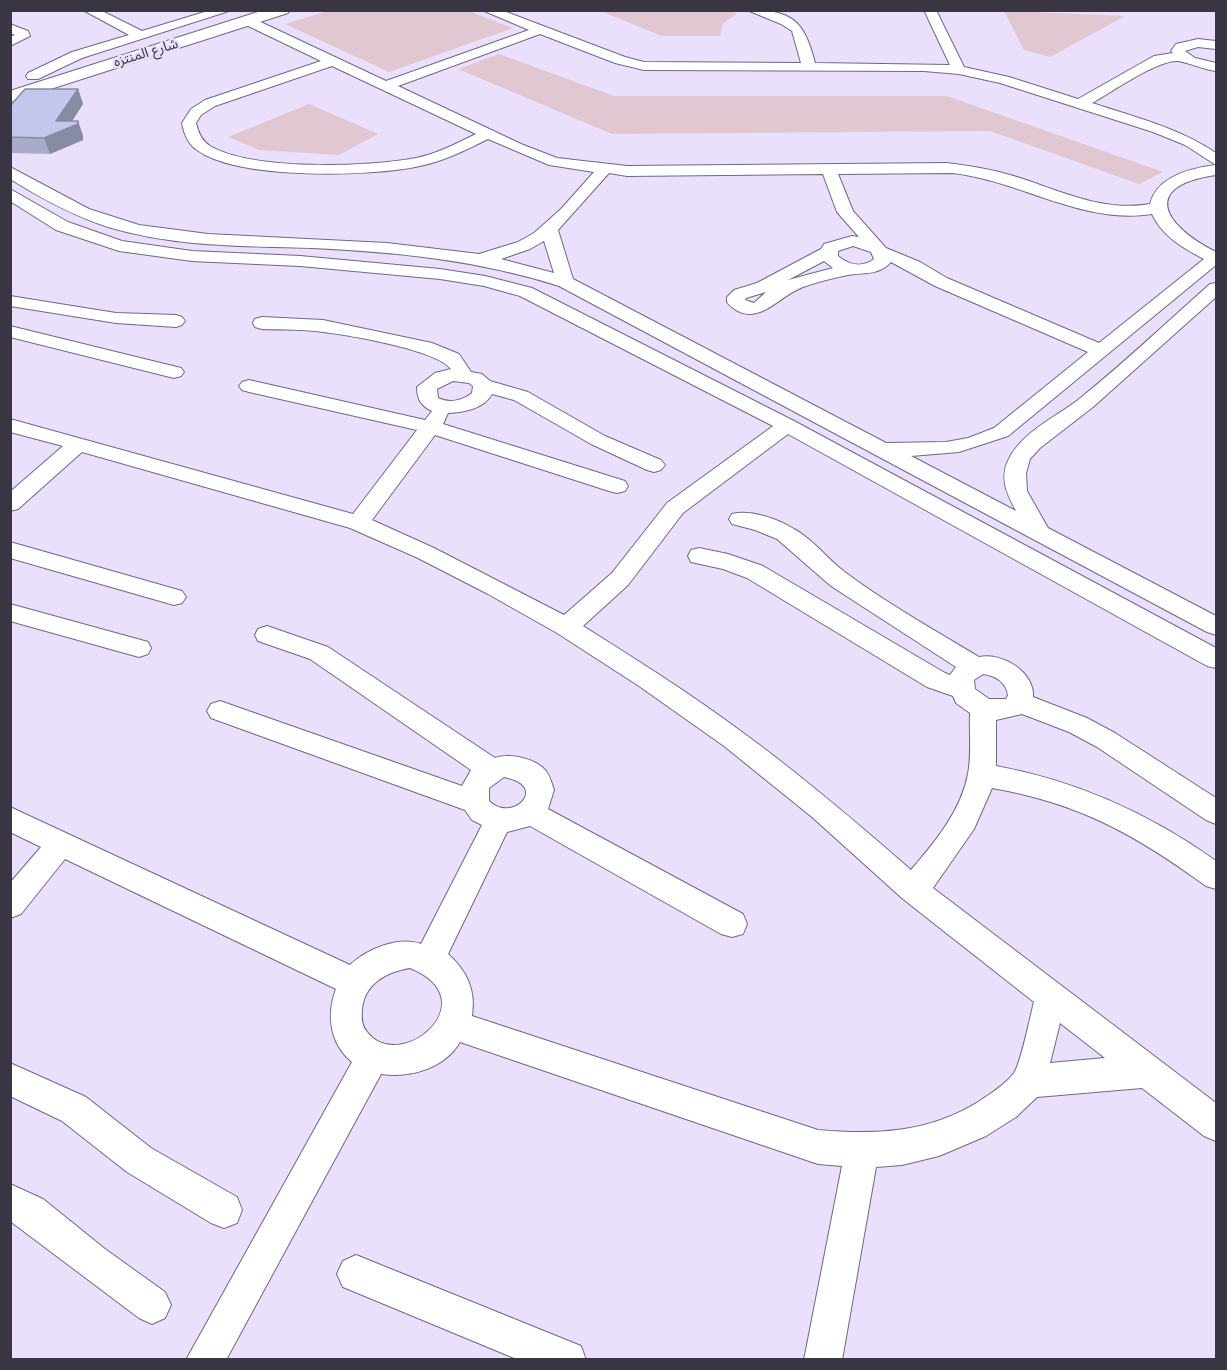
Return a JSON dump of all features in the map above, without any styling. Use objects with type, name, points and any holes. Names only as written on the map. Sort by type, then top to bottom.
[{"type":"street","points":[[89,10],[141,36]]},
{"type":"street","points":[[33,76],[77,55],[226,10]]},
{"type":"street","name":"شارع المنتزه","points":[[10,97],[191,34],[248,16],[282,10]]},
{"type":"street","points":[[488,10],[620,60],[644,66],[924,67],[959,70],[1004,80],[1175,135],[1203,150],[1214,165],[1171,184],[1163,191],[1159,199],[1158,208],[1167,225]]},
{"type":"street","points":[[753,10],[788,23],[800,33],[809,66]]},
{"type":"street","points":[[930,10],[959,70]]},
{"type":"street","points":[[248,16],[333,61],[488,134],[554,162],[605,169],[651,170],[925,168],[970,171],[993,175],[1100,210],[1127,213],[1167,225],[1194,247],[1216,258],[1001,432],[984,441],[962,447],[936,450],[879,448]]},
{"type":"street","points":[[10,28],[24,36],[10,42]]},
{"type":"street","points":[[386,86],[540,30]]},
{"type":"street","name":"شارع المنتزه","points":[[10,83],[191,34]]},
{"type":"street","points":[[1181,56],[1179,49],[1185,45],[1216,45]]},
{"type":"street","points":[[1080,105],[1159,58],[1181,56],[1193,62],[1216,67]]},
{"type":"street","points":[[333,61],[210,103],[196,112],[189,123],[190,132],[196,142],[207,150],[242,162],[367,169],[410,164],[441,155],[488,134]]},
{"type":"street","points":[[480,258],[515,252],[550,231],[605,169]]},
{"type":"street","points":[[829,169],[845,212],[879,250],[883,261],[768,291],[829,250],[843,242],[852,242],[879,250],[914,266],[941,282],[1102,351]]},
{"type":"street","points":[[583,194],[651,170]]},
{"type":"street","points":[[10,172],[41,192],[95,217],[165,234],[205,239],[311,244],[480,258],[538,272],[565,282],[1216,626]]},
{"type":"street","points":[[10,194],[62,226],[109,243],[155,252],[232,259],[300,261],[463,277],[526,292],[787,425],[1216,659]]},
{"type":"street","points":[[1127,213],[1158,208]]},
{"type":"street","points":[[845,212],[829,250],[833,262],[858,269],[941,282]]},
{"type":"street","points":[[550,231],[565,282]]},
{"type":"street","points":[[232,259],[243,250],[244,245],[241,240]]},
{"type":"street","points":[[300,261],[296,257],[296,252],[311,244]]},
{"type":"street","points":[[1039,531],[1016,491],[1015,473],[1020,457],[1033,443],[1086,403],[1216,288]]},
{"type":"street","points":[[10,301],[116,318],[176,321]]},
{"type":"street","points":[[262,323],[324,326],[425,347],[452,358],[464,375]]},
{"type":"street","points":[[10,331],[174,372]]},
{"type":"street","points":[[483,385],[484,390],[478,400],[463,407],[445,407],[429,400],[426,393],[428,387],[442,377],[464,375],[475,378],[483,385],[521,396],[598,440],[654,465]]},
{"type":"street","points":[[249,386],[431,427],[617,486]]},
{"type":"street","points":[[358,523],[445,407]]},
{"type":"street","points":[[10,425],[358,523],[486,583],[566,627],[648,679],[733,739],[822,809],[913,890],[1216,1124]]},
{"type":"street","points":[[566,627],[620,579],[675,508],[787,425]]},
{"type":"street","points":[[10,504],[79,443]]},
{"type":"street","points":[[740,519],[761,523],[781,531],[798,542],[809,555],[839,580],[974,666],[993,666],[1011,674],[1021,688],[1019,702],[1000,711],[983,708],[968,700],[961,689],[960,682],[962,675],[974,666]]},
{"type":"street","points":[[10,550],[174,597]]},
{"type":"street","points":[[699,556],[728,562],[755,572],[812,608],[944,684],[961,689]]},
{"type":"street","points":[[10,612],[139,648]]},
{"type":"street","points":[[267,635],[298,645],[337,664],[491,770]]},
{"type":"street","points":[[1019,702],[1068,720],[1106,740],[1216,812]]},
{"type":"street","points":[[913,890],[944,854],[967,814],[982,775],[983,708]]},
{"type":"street","points":[[220,711],[475,802]]},
{"type":"street","points":[[504,766],[518,766],[530,772],[538,780],[542,791],[539,803],[531,813],[516,820],[498,820],[483,814],[475,802],[474,790],[480,779],[491,770],[504,766]]},
{"type":"street","points":[[982,775],[1023,781],[1105,808],[1146,829],[1216,877]]},
{"type":"street","points":[[531,813],[732,924]]},
{"type":"street","points":[[10,819],[355,983]]},
{"type":"street","points":[[430,958],[498,820]]},
{"type":"street","points":[[10,905],[61,843]]},
{"type":"street","points":[[410,954],[430,958],[450,974],[459,998],[454,1025],[443,1041],[428,1053],[410,1060],[391,1061],[373,1057],[355,1044],[346,1025],[346,1004],[355,983],[370,968],[389,957],[410,954]]},
{"type":"street","points":[[454,1025],[818,1147],[862,1151],[902,1148],[939,1139],[974,1124],[1004,1105],[1029,1081],[1051,996]]},
{"type":"street","points":[[205,1359],[373,1057]]},
{"type":"street","points":[[1029,1081],[1147,1071]]},
{"type":"street","points":[[10,1079],[74,1109],[139,1160],[224,1210]]},
{"type":"street","points":[[823,1359],[862,1151]]},
{"type":"street","points":[[10,1202],[30,1212],[92,1262],[152,1305]]},
{"type":"street","points":[[357,1274],[567,1359]]},
{"type":"shaded area","points":[[726,10],[737,14],[723,23],[720,36],[662,36],[600,11]]},
{"type":"shaded area","points":[[328,11],[468,11],[513,28],[389,72],[285,24]]},
{"type":"shaded area","points":[[1004,11],[1125,16],[1050,57],[1024,50]]},
{"type":"shaded area","points":[[499,54],[614,96],[947,96],[1163,172],[1139,184],[990,131],[612,134],[458,69]]},
{"type":"shaded area","points":[[309,104],[378,134],[339,155],[259,150],[228,137]]},
{"type":"building","points":[[25,89],[78,89],[56,121],[78,121],[78,124],[44,138],[10,137],[10,106]]}]
